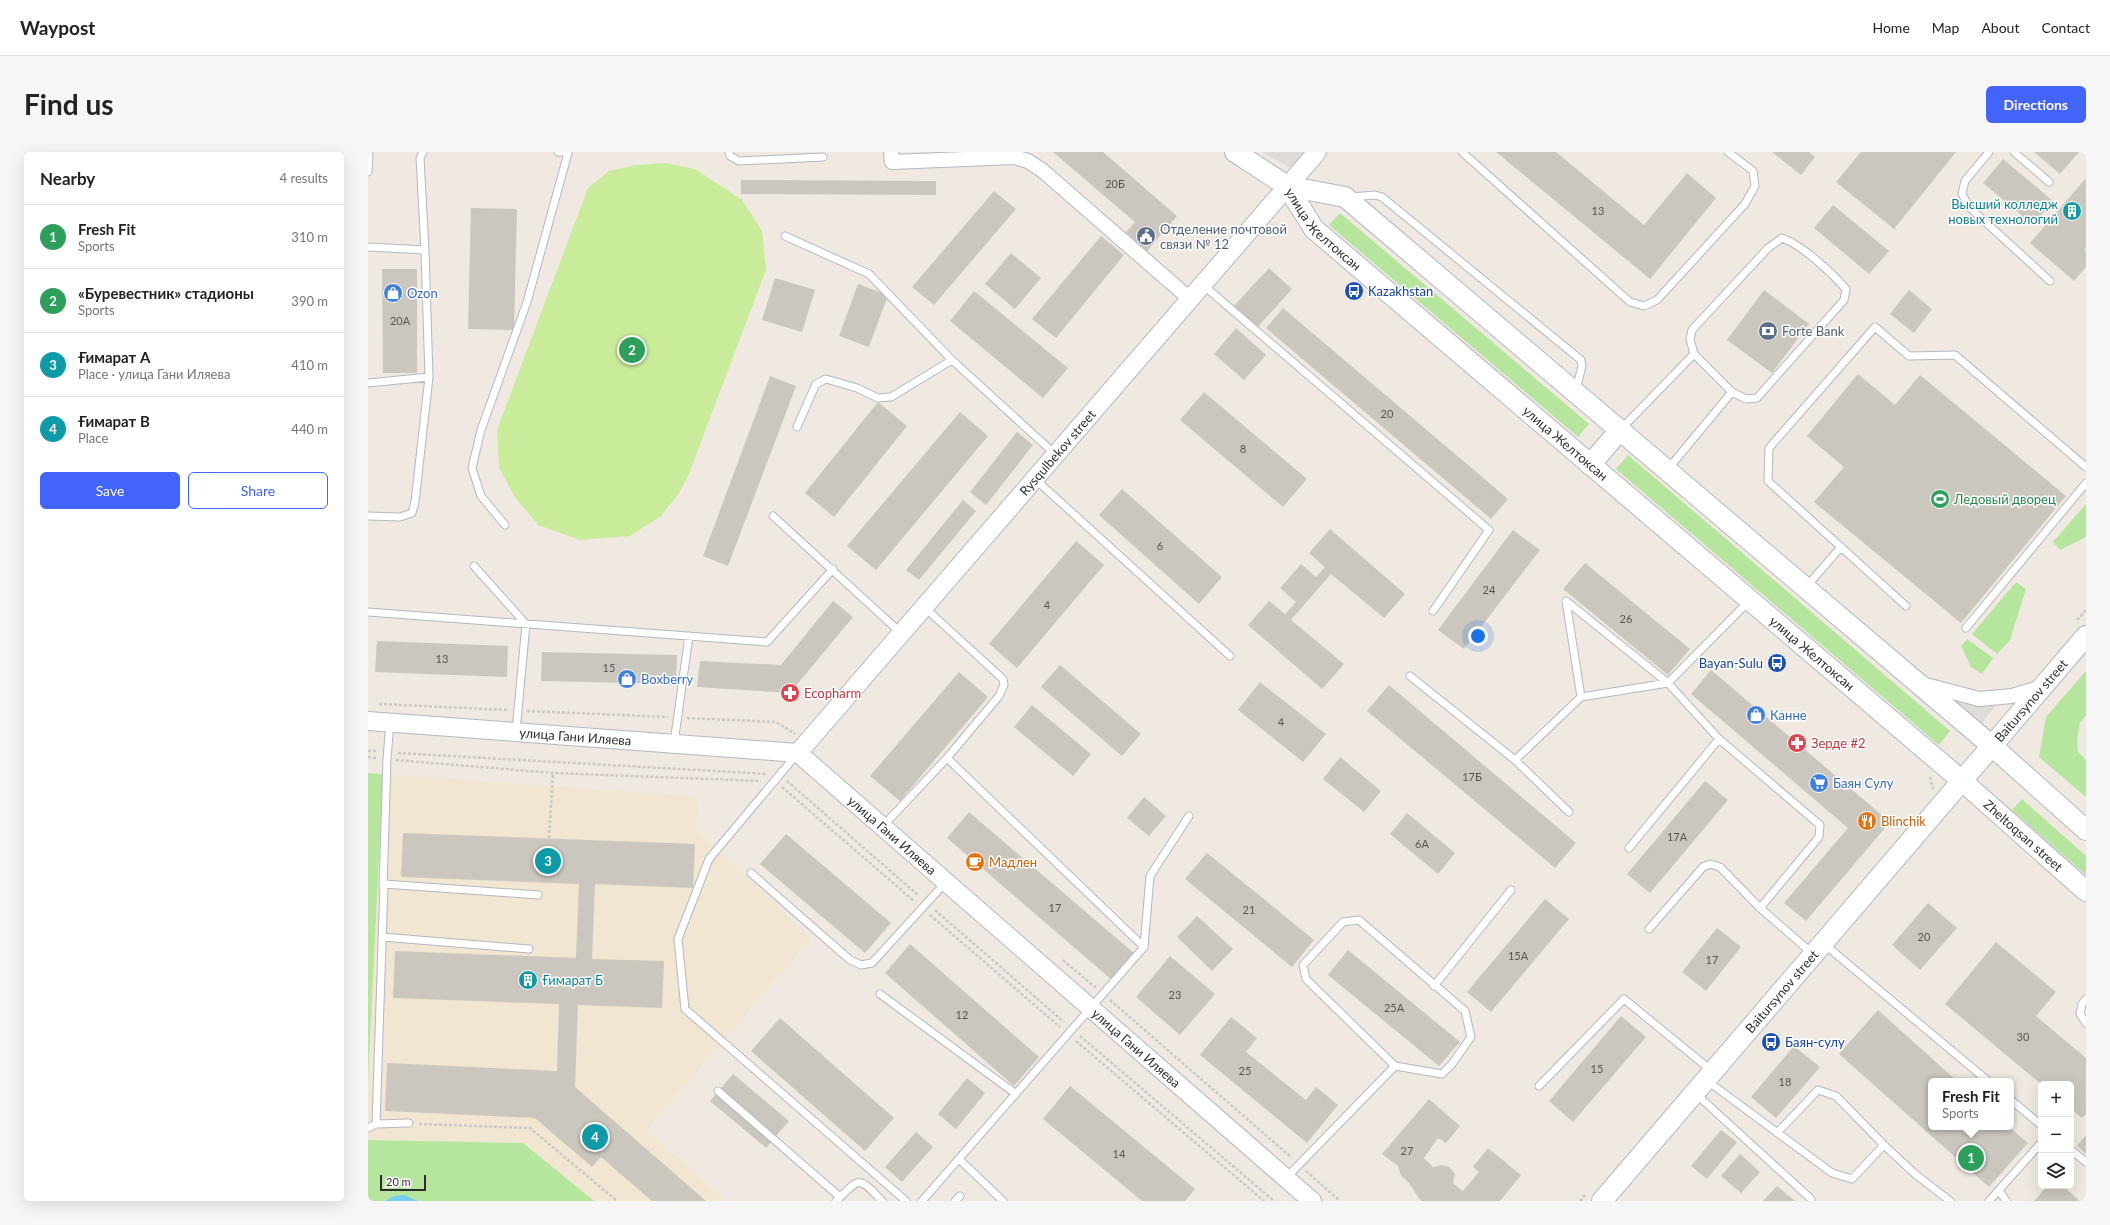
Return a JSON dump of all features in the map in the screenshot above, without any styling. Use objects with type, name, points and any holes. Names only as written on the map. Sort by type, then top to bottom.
[{"type":"main road","points":[[1235,152],[1288,186]]},
{"type":"main road","name":"улица Желтоксан","points":[[1288,186],[1345,197],[1992,746]]},
{"type":"main road","name":"улица Желтоксан","points":[[1288,186],[1314,229],[1961,780]]},
{"type":"main road","points":[[1590,465],[1620,430]]},
{"type":"main road","name":"Baitursynov street","points":[[1602,1201],[1961,780],[2086,636]]},
{"type":"main road","points":[[1992,746],[2086,830]]},
{"type":"main road","name":"Zheltoqsan street","points":[[1961,780],[2086,892]]},
{"type":"street","points":[[891,152],[892,162],[1014,157],[1028,161],[1043,170],[1190,299]]},
{"type":"street","name":"Rysqulbekov street","points":[[798,753],[1317,152]]},
{"type":"street","points":[[1917,682],[1979,699],[2012,696],[2042,687]]},
{"type":"street","name":"улица Гани Иляева","points":[[368,721],[515,734],[798,753],[1312,1201]]},
{"type":"lane","points":[[368,172],[369,152]]},
{"type":"lane","points":[[368,516],[400,517],[412,513],[415,502],[429,377],[425,250],[420,158],[423,152]]},
{"type":"lane","points":[[505,526],[481,496],[472,468],[481,430],[527,302],[568,152],[558,152]]},
{"type":"lane","points":[[728,152],[730,156],[739,161],[823,157]]},
{"type":"lane","points":[[1462,152],[1630,302],[1644,306],[1657,300],[1745,204],[1755,186],[1753,171],[1728,152]]},
{"type":"lane","points":[[1989,152],[1965,181],[1962,194],[1969,207],[2050,281]]},
{"type":"lane","points":[[2014,152],[2049,182]]},
{"type":"lane","points":[[1345,197],[1375,195],[1382,197],[1581,360],[1582,366],[1575,392]]},
{"type":"lane","points":[[785,236],[869,274],[952,360],[1056,455]]},
{"type":"lane","points":[[1782,238],[1792,242],[1838,279],[1846,288],[1844,300],[1757,398],[1746,398],[1732,392],[1694,354],[1690,339],[1692,330],[1768,248],[1782,238]]},
{"type":"lane","points":[[368,247],[425,250]]},
{"type":"lane","points":[[1203,284],[1489,530],[1433,611]]},
{"type":"lane","points":[[1906,606],[1768,481],[1768,448],[1875,327],[1909,356],[1955,355],[2086,467]]},
{"type":"lane","points":[[1620,430],[1694,354]]},
{"type":"lane","points":[[797,427],[816,384],[826,379],[858,388],[878,398],[891,397],[952,360]]},
{"type":"lane","points":[[368,383],[429,377]]},
{"type":"lane","points":[[1667,470],[1732,392]]},
{"type":"lane","points":[[1035,478],[1230,656]]},
{"type":"lane","points":[[1966,628],[2086,483]]},
{"type":"lane","points":[[773,516],[833,569],[901,633]]},
{"type":"lane","points":[[1806,588],[1841,547]]},
{"type":"lane","points":[[474,566],[526,624],[515,734]]},
{"type":"lane","points":[[368,612],[767,642],[833,569]]},
{"type":"lane","points":[[1581,696],[1566,601],[1668,683],[1719,739],[1820,825],[1819,837],[1760,908]]},
{"type":"lane","points":[[1515,760],[1581,696],[1668,683],[1750,601]]},
{"type":"lane","points":[[883,827],[947,758],[999,696],[1004,686],[1003,679],[924,607]]},
{"type":"lane","points":[[674,744],[689,636]]},
{"type":"lane","points":[[1410,676],[1515,760],[1569,812]]},
{"type":"lane","points":[[376,1124],[387,755],[390,722]]},
{"type":"lane","points":[[1629,848],[1719,739]]},
{"type":"lane","points":[[798,753],[775,782],[709,858],[678,939],[685,1009],[906,1201]]},
{"type":"lane","points":[[947,758],[1144,947]]},
{"type":"lane","points":[[922,1201],[1144,947],[1150,876],[1189,816]]},
{"type":"lane","points":[[1649,929],[1703,867],[1710,864],[1720,867],[1760,908],[1818,948],[1984,1078]]},
{"type":"lane","points":[[751,873],[850,960],[861,965],[872,963],[946,882]]},
{"type":"lane","points":[[383,888],[384,884],[538,895]]},
{"type":"lane","points":[[1434,986],[1511,890]]},
{"type":"lane","points":[[1359,920],[1465,1012],[1471,1037],[1452,1064],[1442,1074],[1395,1066],[1306,979],[1303,965],[1343,922],[1359,920]]},
{"type":"lane","points":[[382,937],[528,948]]},
{"type":"lane","points":[[880,994],[1016,1094]]},
{"type":"lane","points":[[1539,1086],[1624,999],[1704,1082],[1811,1199]]},
{"type":"lane","points":[[2086,999],[2082,1004],[2080,1014],[2086,1023]]},
{"type":"lane","points":[[1286,1178],[1395,1066]]},
{"type":"lane","points":[[1704,1082],[1832,1173],[1852,1179],[1884,1145]]},
{"type":"lane","points":[[1777,1133],[1818,1090],[1826,1091],[1836,1096],[1915,1174],[1950,1201]]},
{"type":"lane","points":[[718,1091],[838,1199],[858,1182],[864,1183],[882,1201]]},
{"type":"lane","points":[[2014,1102],[2038,1122]]},
{"type":"lane","points":[[368,1128],[376,1124],[408,1124]]},
{"type":"lane","points":[[1989,1201],[2038,1146]]},
{"type":"lane","points":[[2074,1152],[2086,1162]]},
{"type":"lane","points":[[959,1159],[1004,1201]]},
{"type":"lane","points":[[1999,1190],[2006,1201]]},
{"type":"path","points":[[376,704],[776,722]]},
{"type":"path","points":[[368,751],[387,755],[553,772],[775,782],[925,906],[1070,1032],[1274,1201]]},
{"type":"path","points":[[368,757],[387,755],[780,775],[925,906],[1264,1201]]},
{"type":"path","points":[[549,838],[553,772]]},
{"type":"path","points":[[1930,777],[1933,789]]},
{"type":"path","points":[[408,1124],[530,1128],[617,1201]]},
{"type":"shaded area","points":[[1262,152],[1305,152],[1290,168]]},
{"type":"shaded area","points":[[1999,701],[1981,724],[1954,702],[1977,706]]},
{"type":"shaded area","points":[[383,774],[699,797],[695,828],[811,939],[647,1130],[727,1201],[594,1201],[523,1143],[368,1140],[368,1079]]},
{"type":"green space","points":[[666,163],[695,169],[742,200],[762,231],[766,270],[688,476],[679,493],[661,516],[630,536],[580,540],[538,525],[514,496],[499,467],[497,430],[588,188],[609,171],[636,165]]},
{"type":"green space","points":[[1340,213],[1589,424],[1578,437],[1329,225]]},
{"type":"green space","points":[[1628,455],[1950,731],[1939,745],[1616,469]]},
{"type":"green space","points":[[2086,504],[2086,537],[2060,550],[2053,542]]},
{"type":"green space","points":[[2016,582],[2026,589],[2010,640],[1997,654],[1972,634]]},
{"type":"green space","points":[[1967,639],[1993,658],[1982,674],[1971,667],[1961,646]]},
{"type":"green space","points":[[2086,671],[2086,715],[2080,723],[2077,741],[2078,752],[2086,760],[2086,797],[2039,757],[2046,717]]},
{"type":"green space","points":[[368,773],[383,774],[368,1079]]},
{"type":"green space","points":[[2022,799],[2086,856],[2086,875],[2012,810]]},
{"type":"green space","points":[[368,1140],[523,1143],[594,1201],[368,1201]]},
{"type":"water","points":[[404,1195],[418,1201],[385,1201],[394,1196]]},
{"type":"building","points":[[1053,152],[1103,152],[1177,216],[1147,251],[1126,232],[1135,222]]},
{"type":"building","points":[[1496,152],[1556,152],[1644,225],[1687,173],[1716,198],[1650,279]]},
{"type":"building","points":[[1772,152],[1809,152],[1815,157],[1801,175]]},
{"type":"building","points":[[1861,152],[1956,152],[1894,229],[1836,182]]},
{"type":"building","name":"Высший колледж новых технологий","points":[[2034,152],[2079,152],[2060,174]]},
{"type":"building","points":[[2003,159],[2053,201],[2033,225],[1983,183]]},
{"type":"building","name":"Высший колледж новых технологий","points":[[2086,178],[2086,248],[2084,250],[2086,251],[2086,267],[2074,281],[2030,243]]},
{"type":"building","points":[[741,180],[936,181],[936,195],[741,194]]},
{"type":"building","points":[[994,191],[1016,209],[934,305],[912,287]]},
{"type":"building","points":[[1833,205],[1889,251],[1869,274],[1814,228]]},
{"type":"building","points":[[471,208],[517,209],[514,330],[468,329]]},
{"type":"building","points":[[1101,236],[1124,255],[1056,338],[1032,319]]},
{"type":"building","points":[[1011,253],[1041,278],[1015,309],[985,284]]},
{"type":"building","points":[[1269,268],[1292,289],[1256,329],[1232,308]]},
{"type":"building","points":[[382,269],[417,269],[417,373],[383,373]]},
{"type":"building","points":[[775,278],[815,290],[802,332],[762,320]]},
{"type":"building","points":[[858,284],[888,295],[869,347],[839,336]]},
{"type":"building","points":[[1764,290],[1809,324],[1772,373],[1727,340]]},
{"type":"building","points":[[1909,290],[1932,309],[1914,333],[1890,314]]},
{"type":"building","points":[[974,291],[1068,368],[1043,398],[950,321]]},
{"type":"building","points":[[1283,308],[1508,499],[1491,519],[1266,328]]},
{"type":"building","points":[[1236,328],[1266,355],[1244,380],[1214,354]]},
{"type":"building","name":"Ледовый дворец","points":[[1858,374],[1895,405],[1920,375],[2066,496],[1961,623],[1814,502],[1844,467],[1807,436]]},
{"type":"building","points":[[770,376],[796,386],[728,566],[703,556]]},
{"type":"building","points":[[1204,392],[1307,479],[1283,507],[1180,420]]},
{"type":"building","points":[[878,402],[907,426],[834,517],[805,493]]},
{"type":"building","points":[[960,412],[988,436],[876,570],[847,546]]},
{"type":"building","points":[[1017,432],[1033,445],[986,505],[970,492]]},
{"type":"building","points":[[1122,489],[1222,577],[1199,604],[1099,515]]},
{"type":"building","points":[[963,500],[976,511],[919,580],[906,570]]},
{"type":"building","points":[[1330,529],[1405,594],[1384,618],[1331,574],[1291,620],[1344,664],[1322,689],[1248,625],[1269,601],[1285,614],[1296,602],[1280,588],[1301,564],[1316,577],[1325,567],[1309,553]]},
{"type":"building","points":[[1513,530],[1540,550],[1464,649],[1438,630]]},
{"type":"building","points":[[1076,541],[1104,565],[1017,668],[989,644]]},
{"type":"building","points":[[1585,563],[1690,649],[1668,675],[1563,589]]},
{"type":"building","points":[[833,601],[853,617],[790,693],[697,687],[700,661],[781,665]]},
{"type":"building","points":[[377,641],[508,646],[507,677],[375,672]]},
{"type":"building","points":[[542,652],[677,655],[676,684],[541,681]]},
{"type":"building","points":[[1060,665],[1141,734],[1122,756],[1041,687]]},
{"type":"building","name":"Баян Сулу","points":[[1711,670],[1890,822],[1806,921],[1784,903],[1848,828],[1691,694]]},
{"type":"building","points":[[959,672],[988,697],[900,801],[870,776]]},
{"type":"building","points":[[1260,682],[1326,734],[1303,762],[1238,710]]},
{"type":"building","points":[[1389,685],[1576,843],[1555,868],[1367,711]]},
{"type":"building","points":[[1032,705],[1091,754],[1073,776],[1014,727]]},
{"type":"building","points":[[1340,757],[1381,791],[1364,812],[1323,779]]},
{"type":"building","points":[[1705,781],[1728,800],[1650,893],[1627,874]]},
{"type":"building","points":[[1144,797],[1166,816],[1149,836],[1127,818]]},
{"type":"building","points":[[969,812],[1135,954],[1112,980],[947,838]]},
{"type":"building","points":[[1407,813],[1455,853],[1438,874],[1390,834]]},
{"type":"building","points":[[403,833],[695,844],[693,888],[595,884],[592,959],[664,961],[662,1008],[578,1005],[575,1087],[706,1201],[652,1201],[601,1157],[592,1167],[535,1118],[385,1111],[387,1063],[557,1071],[559,1004],[393,998],[395,951],[576,958],[579,884],[401,877]]},
{"type":"building","points":[[786,834],[891,923],[865,953],[760,864]]},
{"type":"building","points":[[1207,853],[1314,940],[1292,967],[1185,879]]},
{"type":"building","points":[[1545,899],[1569,919],[1491,1012],[1467,992]]},
{"type":"building","points":[[1928,903],[1957,928],[1920,970],[1892,945]]},
{"type":"building","points":[[1197,916],[1233,949],[1212,971],[1177,937]]},
{"type":"building","points":[[1717,928],[1741,947],[1706,991],[1682,972]]},
{"type":"building","points":[[1996,942],[2056,992],[2036,1016],[2086,1058],[2086,1114],[2082,1118],[2074,1111],[2074,1081],[2038,1082],[1945,1004]]},
{"type":"building","points":[[910,944],[1039,1057],[1014,1086],[885,973]]},
{"type":"building","points":[[1348,950],[1460,1042],[1439,1066],[1328,975]]},
{"type":"building","points":[[1170,956],[1215,994],[1180,1035],[1136,997]]},
{"type":"building","points":[[1878,1010],[1954,1078],[1928,1078],[1928,1130],[2013,1130],[2028,1143],[1989,1187],[1839,1054]]},
{"type":"building","points":[[1621,1016],[1646,1037],[1573,1122],[1549,1101]]},
{"type":"building","points":[[1231,1017],[1257,1038],[1246,1052],[1306,1100],[1316,1087],[1338,1105],[1307,1143],[1200,1055]]},
{"type":"building","points":[[780,1018],[894,1118],[865,1151],[751,1051]]},
{"type":"building","points":[[1794,1046],[1820,1067],[1776,1118],[1751,1097]]},
{"type":"building","points":[[733,1074],[789,1121],[766,1148],[710,1101]]},
{"type":"building","points":[[967,1078],[985,1093],[956,1129],[938,1114]]},
{"type":"building","points":[[1070,1086],[1195,1189],[1185,1201],[1142,1201],[1043,1119]]},
{"type":"building","points":[[1429,1099],[1460,1126],[1446,1143],[1438,1138],[1424,1158],[1433,1167],[1441,1165],[1449,1167],[1455,1174],[1453,1183],[1463,1191],[1479,1172],[1473,1167],[1488,1148],[1521,1175],[1500,1201],[1421,1201],[1409,1183],[1401,1176],[1398,1166],[1382,1154]]},
{"type":"building","points":[[1721,1130],[1737,1142],[1707,1179],[1691,1166]]},
{"type":"building","points":[[916,1132],[933,1147],[902,1182],[885,1167]]},
{"type":"building","points":[[2086,1135],[2086,1154],[2077,1146]]},
{"type":"building","points":[[1740,1154],[1760,1172],[1741,1193],[1721,1176]]},
{"type":"building","points":[[1777,1186],[1795,1201],[1763,1201]]},
{"type":"building","points":[[2044,1189],[2066,1189],[2080,1201],[2034,1201]]},
{"type":"place","name":"Высший колледж новых технологий","points":[[2072,211]]},
{"type":"place","name":"Отделение почтовой связи № 12","points":[[1146,236]]},
{"type":"place","name":"Kazakhstan","points":[[1354,291]]},
{"type":"place","name":"Ozon","points":[[393,293]]},
{"type":"place","name":"Forte Bank","points":[[1768,331]]},
{"type":"place","name":"«Буревестник» стадионы","points":[[632,350]]},
{"type":"place","name":"Ледовый дворец","points":[[1940,499]]},
{"type":"place","name":"Bayan-Sulu","points":[[1777,663]]},
{"type":"place","name":"Boxberry","points":[[627,679]]},
{"type":"place","name":"Ecopharm","points":[[790,693]]},
{"type":"place","name":"Канне","points":[[1756,715]]},
{"type":"place","name":"Зерде #2","points":[[1797,743]]},
{"type":"place","name":"Баян Сулу","points":[[1819,783]]},
{"type":"place","name":"Blinchik","points":[[1867,821]]},
{"type":"place","name":"Ғимарат А","points":[[548,861]]},
{"type":"place","name":"Мадлен","points":[[975,862]]},
{"type":"place","name":"Ғимарат Б","points":[[528,980]]},
{"type":"place","name":"Баян-сулу","points":[[1771,1042]]},
{"type":"place","name":"Ғимарат В","points":[[595,1137]]},
{"type":"place","name":"Fresh Fit","points":[[1971,1158]]}]
